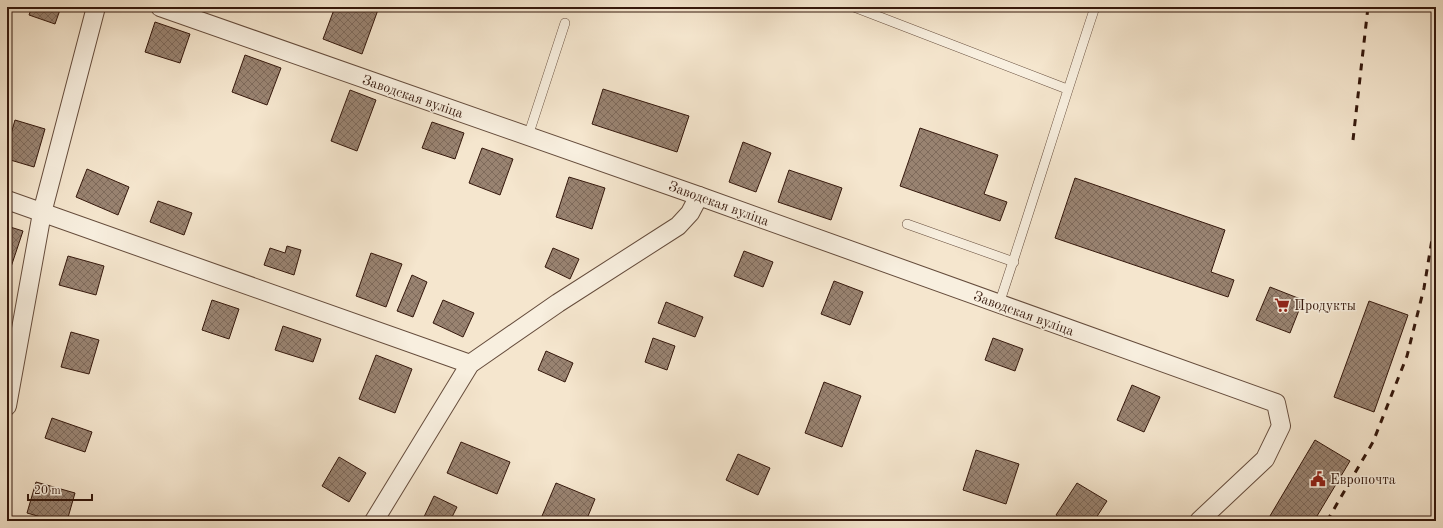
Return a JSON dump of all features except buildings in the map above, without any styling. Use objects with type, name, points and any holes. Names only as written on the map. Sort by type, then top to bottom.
[{"type":"street","points":[[7,406],[42,213],[96,7]]},
{"type":"street","name":"Заводская вуліца","points":[[160,7],[699,196],[1276,403],[1281,426],[1265,459],[1200,521]]},
{"type":"street","points":[[374,521],[470,364],[558,303],[678,226],[690,213],[699,196]]},
{"type":"street","points":[[7,200],[470,364]]},
{"type":"lane","points":[[854,7],[1067,89]]},
{"type":"lane","points":[[1000,304],[1067,89],[1095,7]]},
{"type":"lane","points":[[528,136],[565,23]]},
{"type":"lane","points":[[907,224],[1014,262]]},
{"type":"railway","points":[[1353,140],[1368,7]]},
{"type":"railway","points":[[1327,521],[1373,442],[1407,356],[1424,288],[1436,215]]},
{"type":"place","name":"Продукты","points":[[1282,305]]},
{"type":"place","name":"Европочта","points":[[1318,479]]}]
